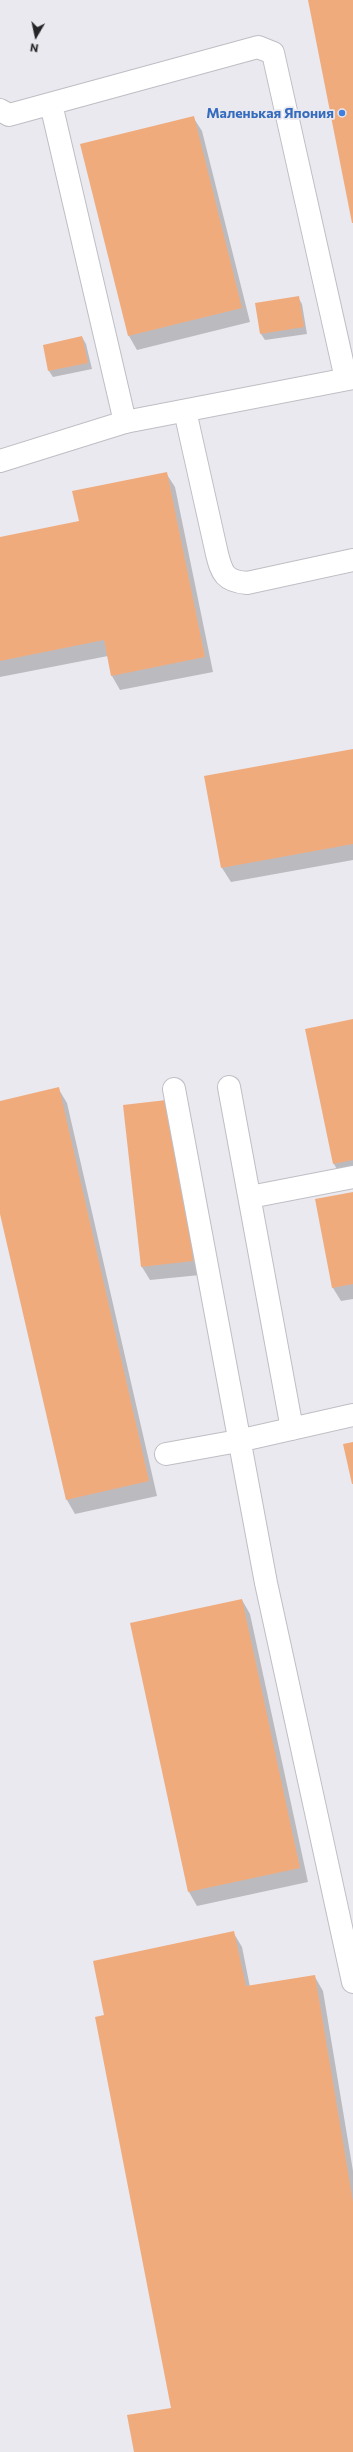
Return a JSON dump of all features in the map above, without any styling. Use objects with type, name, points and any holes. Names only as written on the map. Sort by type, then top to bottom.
[{"type":"street","points":[[0,110],[9,115],[258,47],[273,52],[349,379],[125,422],[0,461]]},
{"type":"street","points":[[51,104],[125,422]]},
{"type":"street","points":[[185,411],[216,554],[221,571],[232,582],[247,583],[353,560]]},
{"type":"street","points":[[230,1087],[292,1429]]},
{"type":"street","points":[[174,1089],[267,1591],[353,1982]]},
{"type":"street","points":[[250,1197],[353,1177]]},
{"type":"street","points":[[166,1454],[238,1441],[353,1415]]},
{"type":"building","name":"Маленькая Япония","points":[[308,0],[353,0],[353,223],[352,223]]},
{"type":"building","points":[[194,116],[242,308],[128,336],[80,144]]},
{"type":"building","points":[[299,296],[304,327],[260,334],[255,303]]},
{"type":"building","points":[[82,336],[88,363],[48,371],[43,345]]},
{"type":"building","points":[[167,472],[205,657],[111,676],[104,640],[0,661],[0,537],[79,521],[72,491]]},
{"type":"building","points":[[353,749],[353,844],[221,868],[204,776]]},
{"type":"building","points":[[353,1019],[353,1160],[333,1164],[305,1029]]},
{"type":"building","points":[[59,1087],[149,1481],[66,1500],[0,1214],[0,1101]]},
{"type":"building","points":[[175,1099],[193,1261],[141,1267],[123,1105]]},
{"type":"building","points":[[353,1192],[353,1284],[332,1288],[315,1199]]},
{"type":"building","points":[[353,1442],[353,1484],[352,1484],[343,1444]]},
{"type":"building","points":[[242,1599],[300,1868],[188,1892],[130,1623]]},
{"type":"building","points":[[234,1931],[246,1986],[315,1975],[353,2202],[353,2452],[134,2452],[127,2415],[171,2408],[95,2017],[104,2015],[93,1961]]},
{"type":"place","name":"Маленькая Япония","points":[[342,113]]}]
